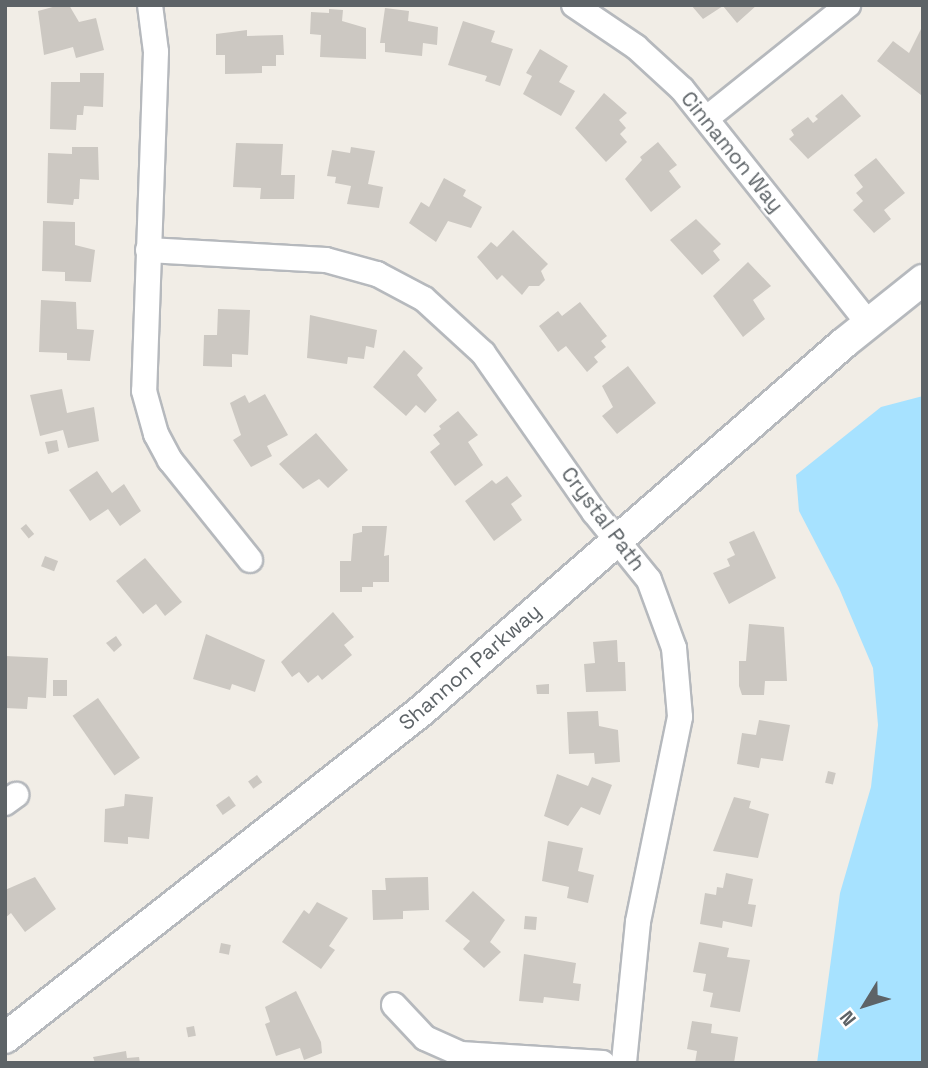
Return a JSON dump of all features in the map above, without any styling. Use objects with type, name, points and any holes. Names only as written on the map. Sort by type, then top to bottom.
[{"type":"street","points":[[150,5],[156,52],[143,377],[151,420],[170,460],[250,559]]},
{"type":"street","name":"Cinnamon Way","points":[[574,5],[652,61],[707,118],[868,323]]},
{"type":"street","points":[[707,118],[848,5]]},
{"type":"street","name":"Crystal Path","points":[[148,250],[326,260],[377,274],[424,299],[483,353],[616,540],[649,580],[660,602],[674,648],[680,693],[676,743],[638,922],[624,1063]]},
{"type":"street","name":"Shannon Parkway","points":[[5,1038],[420,712],[868,323],[923,280]]},
{"type":"street","points":[[394,1005],[425,1038],[461,1054],[603,1063]]},
{"type":"water","points":[[923,396],[923,1063],[817,1063],[840,893],[871,787],[878,725],[873,668],[839,588],[799,511],[796,475],[881,407]]},
{"type":"building","points":[[69,5],[79,22],[96,18],[104,50],[76,58],[73,47],[44,55],[38,11]]},
{"type":"building","points":[[691,5],[757,5],[737,23],[723,6],[703,19]]},
{"type":"building","points":[[385,8],[409,11],[408,21],[438,27],[437,45],[423,43],[422,56],[385,52],[385,43],[380,43]]},
{"type":"building","points":[[329,9],[343,10],[342,21],[366,28],[366,59],[320,57],[321,35],[310,34],[311,12],[329,13]]},
{"type":"building","points":[[463,21],[495,31],[491,42],[513,49],[500,86],[485,81],[487,76],[448,65]]},
{"type":"building","points":[[923,25],[921,95],[877,61],[893,41],[909,53]]},
{"type":"building","points":[[247,30],[247,36],[283,35],[284,55],[276,55],[276,66],[262,66],[262,73],[225,74],[225,55],[216,55],[216,34]]},
{"type":"building","points":[[540,49],[568,66],[559,82],[575,91],[561,116],[523,94],[532,76],[526,73]]},
{"type":"building","points":[[80,73],[104,73],[103,107],[84,106],[83,115],[77,115],[76,130],[50,129],[51,82],[80,82]]},
{"type":"building","points":[[604,93],[627,113],[619,120],[626,128],[620,134],[627,142],[606,162],[575,128]]},
{"type":"building","points":[[842,94],[861,116],[808,159],[789,139],[794,135],[791,130],[808,117],[813,123],[818,119],[815,116]]},
{"type":"building","points":[[658,142],[677,165],[669,171],[681,187],[651,212],[625,179],[642,160],[640,157]]},
{"type":"building","points":[[236,143],[283,144],[281,175],[295,175],[294,199],[260,199],[261,188],[233,187]]},
{"type":"building","points":[[72,147],[98,147],[99,180],[80,179],[79,199],[74,199],[73,205],[47,203],[48,153],[72,154]]},
{"type":"building","points":[[351,147],[375,151],[368,184],[383,187],[379,208],[347,204],[351,186],[335,183],[336,177],[327,176],[332,150],[350,153]]},
{"type":"building","points":[[876,158],[905,193],[884,210],[891,219],[874,233],[853,210],[863,201],[856,193],[863,187],[854,175]]},
{"type":"building","points":[[444,178],[466,190],[463,196],[482,207],[471,228],[448,221],[436,242],[409,223],[421,202],[429,207]]},
{"type":"building","points":[[696,219],[721,244],[713,251],[720,260],[702,275],[670,240]]},
{"type":"building","points":[[43,221],[75,222],[75,245],[95,250],[91,282],[65,281],[65,272],[42,271]]},
{"type":"building","points":[[513,230],[548,264],[541,271],[545,280],[539,286],[529,286],[522,295],[502,275],[497,280],[477,257],[491,242],[497,247]]},
{"type":"building","points":[[748,262],[771,286],[753,300],[765,319],[743,337],[713,296]]},
{"type":"building","points":[[41,300],[76,302],[77,329],[94,330],[90,361],[67,360],[67,353],[39,352]]},
{"type":"building","points":[[580,302],[607,336],[601,341],[606,347],[594,357],[598,362],[587,372],[566,346],[558,352],[539,326],[558,311],[562,316]]},
{"type":"building","points":[[218,309],[250,310],[248,355],[232,354],[232,367],[203,366],[204,335],[217,335]]},
{"type":"building","points":[[310,315],[377,330],[374,348],[366,346],[364,359],[348,357],[347,364],[307,358]]},
{"type":"building","points":[[404,350],[423,368],[417,375],[437,400],[425,413],[416,405],[406,416],[373,387]]},
{"type":"building","points":[[628,366],[656,403],[617,434],[602,416],[613,407],[602,386]]},
{"type":"building","points":[[62,389],[67,413],[94,407],[99,441],[68,448],[63,430],[40,436],[30,395]]},
{"type":"building","points":[[265,394],[288,435],[267,446],[272,456],[251,467],[233,440],[241,435],[230,403],[245,395],[249,403]]},
{"type":"building","points":[[458,411],[478,435],[468,442],[483,465],[455,486],[430,452],[440,444],[433,435],[441,429],[439,426]]},
{"type":"building","points":[[316,433],[348,470],[328,488],[319,479],[303,489],[279,464]]},
{"type":"building","points":[[57,440],[59,451],[48,454],[45,442]]},
{"type":"building","points":[[97,471],[112,493],[124,484],[141,511],[120,526],[108,509],[90,521],[69,490]]},
{"type":"building","points":[[507,476],[522,496],[511,504],[522,520],[494,541],[465,501],[492,480],[496,484]]},
{"type":"building","points":[[26,524],[34,534],[29,539],[21,528]]},
{"type":"building","points":[[362,526],[387,526],[384,556],[389,555],[389,582],[373,582],[373,587],[362,587],[362,592],[340,592],[340,561],[351,561],[353,534],[362,532]]},
{"type":"building","points":[[754,531],[776,578],[729,604],[713,573],[730,566],[727,559],[735,555],[729,542]]},
{"type":"building","points":[[45,556],[58,561],[54,571],[41,566]]},
{"type":"building","points":[[145,558],[182,602],[165,616],[156,604],[143,614],[116,581]]},
{"type":"building","points":[[333,612],[354,637],[344,645],[352,655],[322,680],[318,675],[308,683],[299,672],[292,677],[281,662]]},
{"type":"building","points":[[749,624],[784,627],[787,681],[765,681],[764,695],[742,695],[739,686],[739,661],[746,661]]},
{"type":"building","points":[[206,634],[265,660],[255,692],[232,684],[230,690],[193,679]]},
{"type":"building","points":[[116,636],[122,645],[114,652],[106,643]]},
{"type":"building","points":[[617,640],[618,662],[625,662],[626,691],[586,692],[584,664],[595,663],[593,642]]},
{"type":"building","points":[[5,656],[48,658],[46,698],[28,697],[27,709],[5,708]]},
{"type":"building","points":[[53,680],[67,680],[67,696],[53,696]]},
{"type":"building","points":[[549,684],[549,694],[537,694],[536,685]]},
{"type":"building","points":[[98,698],[140,758],[114,776],[73,716]]},
{"type":"building","points":[[598,711],[599,726],[618,730],[620,762],[595,764],[594,753],[569,754],[567,712]]},
{"type":"building","points":[[759,720],[790,725],[783,761],[761,758],[759,768],[737,764],[742,733],[756,735]]},
{"type":"building","points":[[828,771],[836,773],[833,785],[825,783]]},
{"type":"building","points":[[557,774],[588,786],[592,777],[612,785],[600,815],[581,807],[568,826],[544,816]]},
{"type":"building","points":[[257,775],[262,782],[253,789],[248,781]]},
{"type":"building","points":[[125,794],[153,797],[149,839],[128,837],[128,844],[104,842],[105,809],[124,806]]},
{"type":"building","points":[[229,796],[236,806],[223,815],[216,805]]},
{"type":"building","points":[[734,797],[751,801],[749,808],[769,814],[758,858],[713,851]]},
{"type":"building","points":[[548,841],[583,848],[578,871],[594,875],[588,903],[567,898],[569,887],[542,881]]},
{"type":"building","points":[[726,873],[753,879],[748,904],[756,905],[752,927],[723,921],[722,928],[700,924],[705,893],[716,895],[717,887],[723,888]]},
{"type":"building","points":[[35,877],[56,909],[25,932],[11,913],[5,918],[5,890]]},
{"type":"building","points":[[428,877],[429,910],[403,911],[403,919],[373,920],[372,890],[386,890],[385,878]]},
{"type":"building","points":[[473,891],[505,920],[490,942],[501,952],[484,968],[463,949],[470,941],[445,921]]},
{"type":"building","points":[[317,902],[348,918],[329,946],[335,950],[321,969],[282,942],[304,910],[309,914]]},
{"type":"building","points":[[525,916],[537,917],[536,930],[524,929]]},
{"type":"building","points":[[699,942],[729,948],[727,957],[750,960],[740,1012],[710,1007],[713,993],[703,991],[706,974],[693,972]]},
{"type":"building","points":[[221,943],[231,945],[229,955],[219,953]]},
{"type":"building","points":[[524,954],[576,963],[573,983],[581,984],[579,1001],[544,997],[543,1003],[519,1001]]},
{"type":"building","points":[[296,991],[321,1042],[322,1053],[304,1060],[300,1048],[276,1056],[265,1024],[270,1022],[265,1007]]},
{"type":"building","points":[[692,1021],[712,1024],[711,1033],[738,1037],[734,1063],[695,1063],[697,1051],[687,1049]]},
{"type":"building","points":[[194,1026],[196,1036],[188,1037],[186,1028]]},
{"type":"building","points":[[126,1051],[127,1058],[139,1057],[140,1063],[95,1063],[93,1057]]}]
